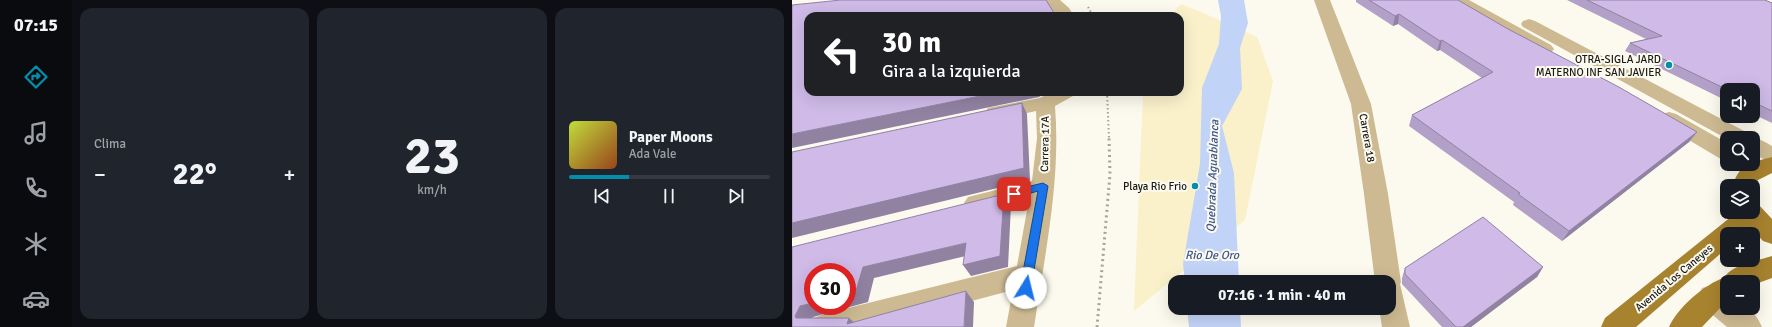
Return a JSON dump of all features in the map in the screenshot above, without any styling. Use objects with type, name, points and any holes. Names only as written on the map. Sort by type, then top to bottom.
[{"type":"main road","name":"Avenida Los Caneyes","points":[[1615,327],[1743,219]]},
{"type":"main road","points":[[1758,219],[1772,234]]},
{"type":"main road","points":[[1747,275],[1772,267]]},
{"type":"main road","points":[[1683,327],[1720,292]]},
{"type":"street","points":[[1051,0],[1064,12]]},
{"type":"street","name":"Carrera 18","points":[[1322,0],[1361,104],[1376,194],[1387,275]]},
{"type":"street","points":[[1457,0],[1720,149]]},
{"type":"street","points":[[1484,0],[1728,131]]},
{"type":"street","points":[[976,117],[1055,97]]},
{"type":"street","name":"Carrera 17A","points":[[1020,327],[1027,275],[1043,186],[1047,138],[1055,97]]},
{"type":"street","points":[[1760,149],[1772,155]]},
{"type":"street","points":[[952,209],[1043,186]]},
{"type":"street","points":[[824,327],[1027,275]]},
{"type":"street","points":[[1394,315],[1396,327]]},
{"type":"street","points":[[1738,315],[1748,327]]},
{"type":"path","points":[[1097,327],[1110,174],[1107,96]]},
{"type":"sand","name":"Playa Rio Frio","points":[[1181,4],[1257,37],[1273,81],[1245,220],[1178,275],[1168,275],[1168,283],[1134,311],[1143,96],[1184,96],[1184,12],[1174,12]]},
{"type":"water","name":"Rio De Oro","points":[[1218,0],[1244,0],[1248,23],[1240,48],[1242,89],[1222,126],[1234,173],[1239,275],[1184,275],[1183,264],[1200,164],[1202,88],[1219,44],[1221,16]]},
{"type":"water","points":[[1188,315],[1240,315],[1241,327],[1189,327]]},
{"type":"building","points":[[841,0],[1046,0],[1054,12],[804,12],[804,96],[980,96],[792,134],[792,5]]},
{"type":"building","points":[[1369,0],[1458,0],[1508,29],[1617,86],[1697,132],[1569,231],[1518,194],[1520,193],[1412,115],[1493,72],[1442,40],[1440,41],[1399,14],[1395,16]]},
{"type":"building","points":[[1587,0],[1765,0],[1772,3],[1772,111],[1760,105],[1760,83],[1720,83],[1720,86],[1630,43],[1662,36]]},
{"type":"building","points":[[1022,103],[1024,168],[792,223],[792,152]]},
{"type":"building","points":[[1004,194],[1000,256],[963,265],[966,243],[863,267],[856,291],[856,263],[804,263],[804,305],[800,306],[795,316],[796,318],[849,318],[847,324],[966,291],[964,327],[792,327],[792,247]]},
{"type":"building","points":[[1483,217],[1543,267],[1463,327],[1456,327],[1405,274],[1405,268]]},
{"type":"place","name":"OTRA-SIGLA JARD MATERNO INF SAN JAVIER","points":[[1669,65]]},
{"type":"place","name":"Playa Rio Frio","points":[[1195,186]]},
{"type":"route","points":[[1014,194],[1043,186],[1026,288]]},
{"type":"water label","name":"Quebrada Aguablanca","points":[[1213,176]]}]
